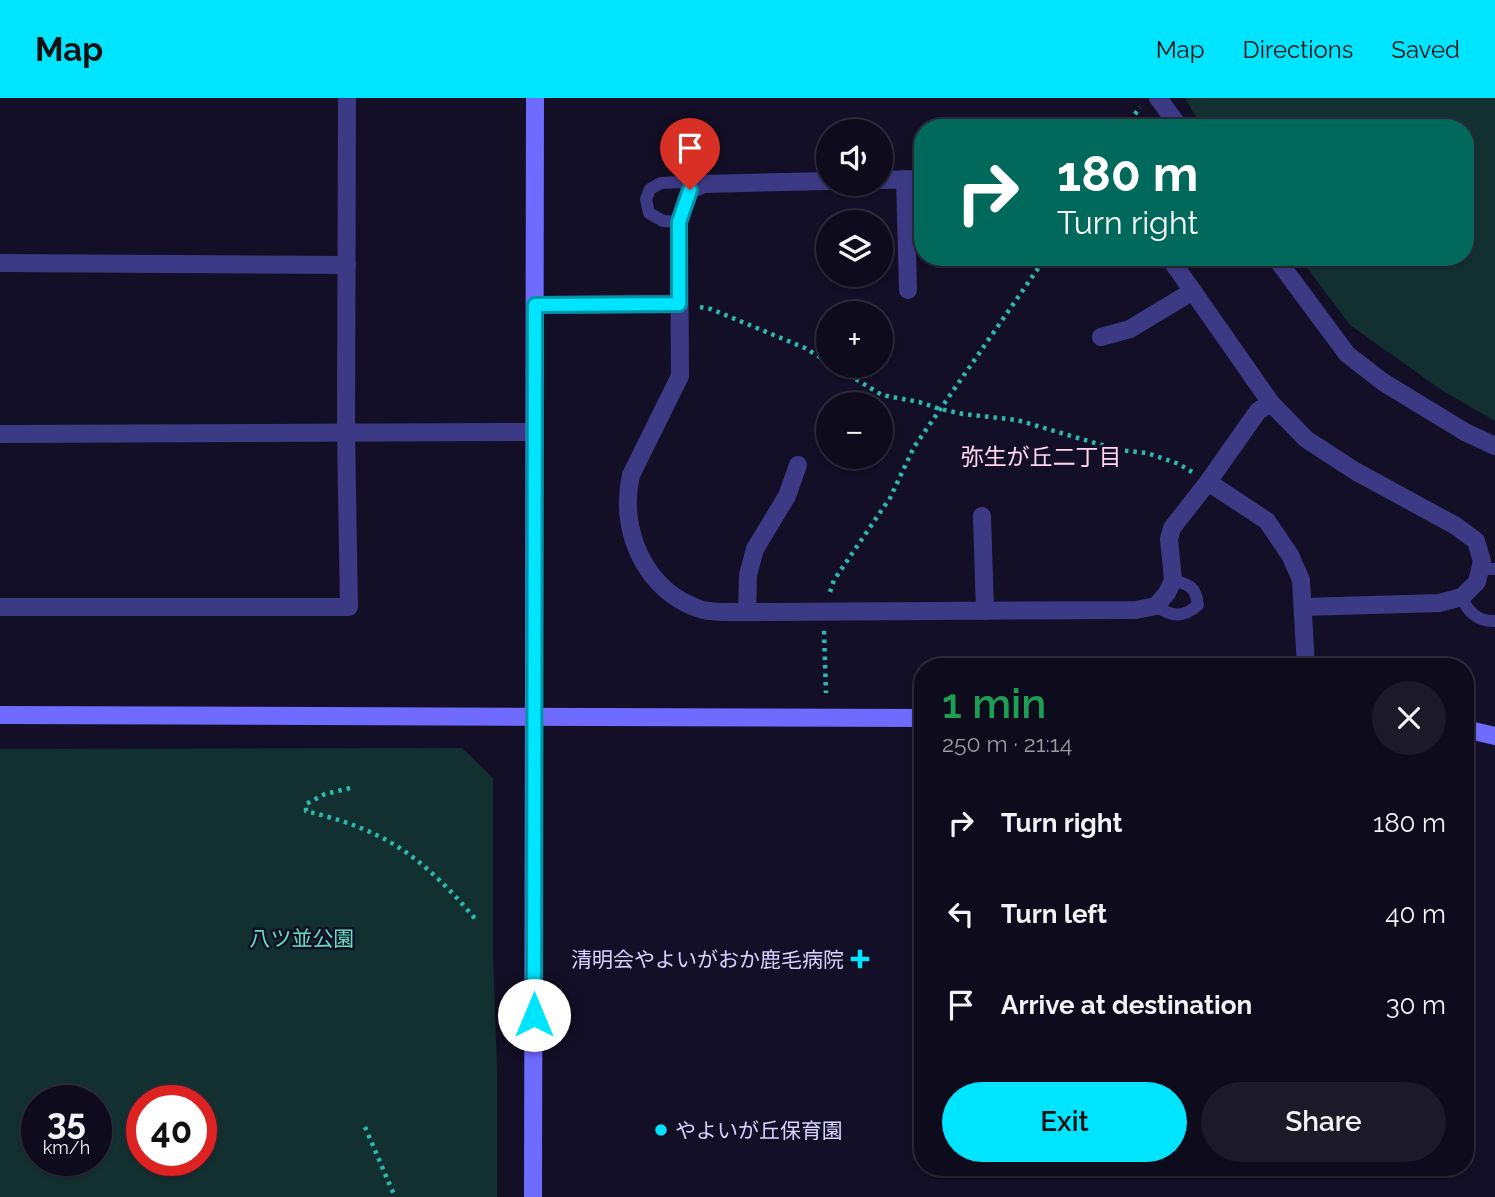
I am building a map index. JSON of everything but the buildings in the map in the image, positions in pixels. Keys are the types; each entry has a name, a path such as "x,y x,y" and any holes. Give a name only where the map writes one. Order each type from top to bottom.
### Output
{"street":[{"path":"0,607 349,607 346,98"},
{"path":"533,1197 535,98"},
{"path":"1158,98 1173,119"},
{"path":"893,180 914,179 908,290"},
{"path":"816,181 704,184 690,190 679,222 680,376 631,475 627,492 628,515 638,555 650,574 684,602 705,610 747,612 1136,610 1156,606 1173,580 1169,539 1172,528 1258,411 1271,403"},
{"path":"0,263 347,265"},
{"path":"1176,266 1271,403 1306,439 1354,471 1456,526 1476,541 1482,561 1488,569 1462,597 1439,603 1303,607"},
{"path":"1282,266 1348,354 1382,382 1465,432 1495,446"},
{"path":"1101,337 1130,329 1193,291"},
{"path":"535,305 679,304"},
{"path":"0,434 535,432"},
{"path":"747,612 748,575 755,550 787,496 798,465"},
{"path":"1208,482 1267,521 1290,555 1301,580 1306,658"},
{"path":"982,516 985,611"},
{"path":"0,715 914,718"},
{"path":"1474,731 1495,736"}],"lane":[{"path":"679,222 663,221 649,213 646,199 650,189 673,180 682,182 690,190"},
{"path":"1156,606 1170,615 1187,615 1198,605 1196,591 1190,585 1173,580"},
{"path":"1462,597 1475,617 1495,621"}],"path":[{"path":"1131,119 1146,98"},
{"path":"826,693 823,612 834,580 890,498 914,447 1040,266"},
{"path":"679,304 711,309 816,355"},
{"path":"854,378 882,395 919,401 940,409 1017,420 1119,450 1147,453 1179,464 1208,482"},
{"path":"350,788 325,794 306,804 306,810 363,828 387,840 426,866 477,921"},
{"path":"365,1127 395,1197"}],"green space":[{"path":"1185,98 1495,98 1495,421 1443,391 1350,325 1306,266 1474,266 1474,119 1197,119"},
{"name":"八ツ並公園","path":"462,748 493,778 497,1197 0,1197 0,749"}],"place":[{"name":"清明会やよいがおか鹿毛病院","path":"860,959"},
{"name":"やよいが丘保育園","path":"661,1130"}],"district":[{"name":"弥生が丘二丁目","path":"1041,456"}],"route":[{"path":"534,1015 535,305 679,304 679,222 690,190"}]}
